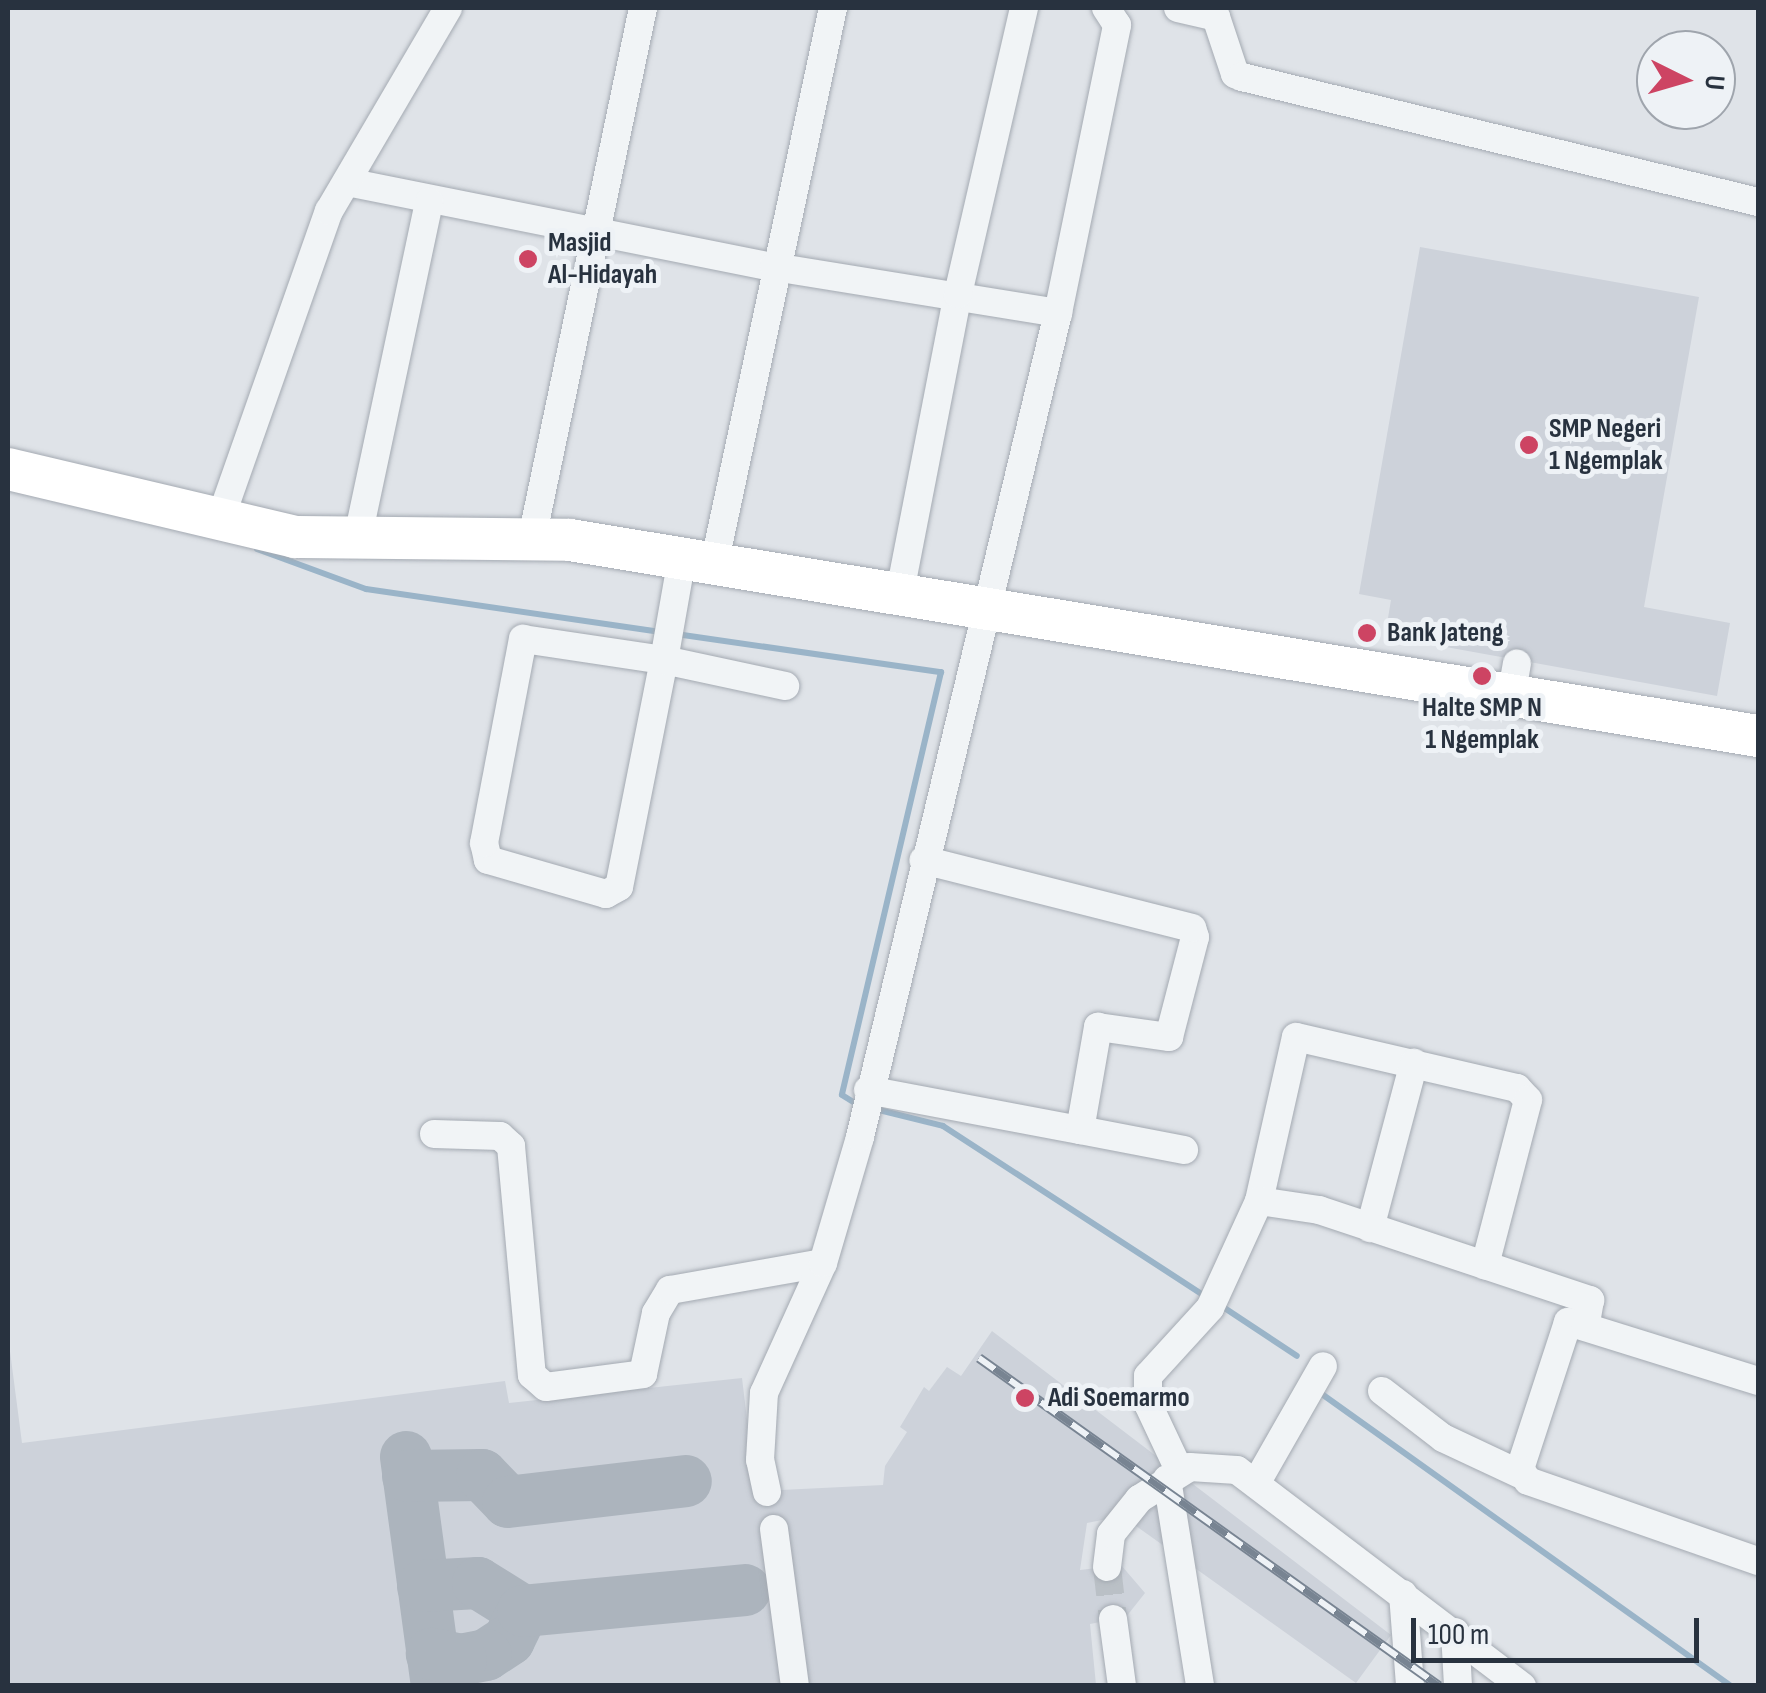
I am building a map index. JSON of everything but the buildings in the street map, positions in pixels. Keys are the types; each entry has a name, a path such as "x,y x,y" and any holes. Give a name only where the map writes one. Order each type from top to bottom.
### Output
{"highway":[{"path":"8,469 295,537 357,541 532,538 698,561 988,610 1514,681 1758,736"}],"street":[{"path":"220,520 328,211 448,8"},
{"path":"532,538 643,8"},
{"path":"785,686 666,650 530,637 519,641 484,842 488,860 606,894 618,890 666,650 698,561 774,267 833,8"},
{"path":"899,597 958,294 1024,8"},
{"path":"766,1492 760,1460 764,1393 823,1263 864,1113 1058,313 1116,25 1111,8"},
{"path":"1178,8 1216,17 1234,72 1242,77 1758,202"},
{"path":"347,182 429,202 594,230 774,267 1058,313"},
{"path":"357,541 429,202"},
{"path":"923,860 1195,931 1168,1037 1098,1027 1080,1130"},
{"path":"1200,1686 1173,1475 1144,1392 1148,1376 1205,1313 1260,1201 1296,1037 1414,1063 1527,1094 1485,1266"},
{"path":"1370,1228 1414,1063"},
{"path":"864,1113 1080,1130 1184,1150"},
{"path":"434,1134 500,1136 511,1146 532,1375 546,1387 643,1374 656,1313 670,1290 823,1263"},
{"path":"1260,1201 1319,1210 1590,1300 1585,1327"},
{"path":"1520,1474 1561,1329 1568,1322 1758,1381"},
{"path":"1258,1480 1323,1366"},
{"path":"1382,1391 1443,1438 1520,1474 1758,1561"},
{"path":"1106,1566 1119,1518 1173,1475 1212,1464 1258,1480 1522,1686"},
{"path":"774,1529 795,1686"},
{"path":"1403,1594 1410,1686"},
{"path":"1113,1619 1122,1686"},
{"path":"1455,1632 1458,1686"}],"shaded area":[{"name":"SMP Negeri 1 Ngemplak","path":"1420,247 1699,297 1644,607 1730,623 1717,696 1385,636 1391,600 1359,594"},
{"path":"992,1331 1391,1635 1356,1683 1122,1516 1087,1523 1080,1570 1121,1565 1145,1593 1126,1617 1090,1624 1096,1685 8,1685 8,1336 22,1443 505,1381 509,1403 742,1378 752,1461 760,1460 781,1490 883,1485 885,1466 907,1432 900,1427 924,1387 929,1391 947,1367 961,1376"}],"waterway":[{"path":"257,549 366,589 659,632"},
{"path":"676,634 941,672 842,1095 858,1105"},
{"path":"875,1109 943,1126 1205,1296"},
{"path":"1220,1305 1297,1356"},
{"path":"1319,1392 1731,1686"}],"taxiway":[{"path":"406,1457 437,1686"},
{"path":"408,1476 482,1475 508,1502 686,1481"},
{"path":"423,1586 478,1583 523,1611 509,1640 486,1655 461,1660 432,1654"},
{"path":"523,1611 745,1590"}],"tunnel":[{"path":"1107,1567 1113,1619"}],"railway":[{"path":"979,1358 1439,1686"}],"place":[{"name":"Masjid Al-Hidayah","path":"528,259"},
{"name":"SMP Negeri 1 Ngemplak","path":"1529,445"},
{"name":"Bank Jateng","path":"1367,633"},
{"name":"Halte SMP N 1 Ngemplak","path":"1482,676"},
{"name":"Adi Soemarmo","path":"1025,1398"}]}
